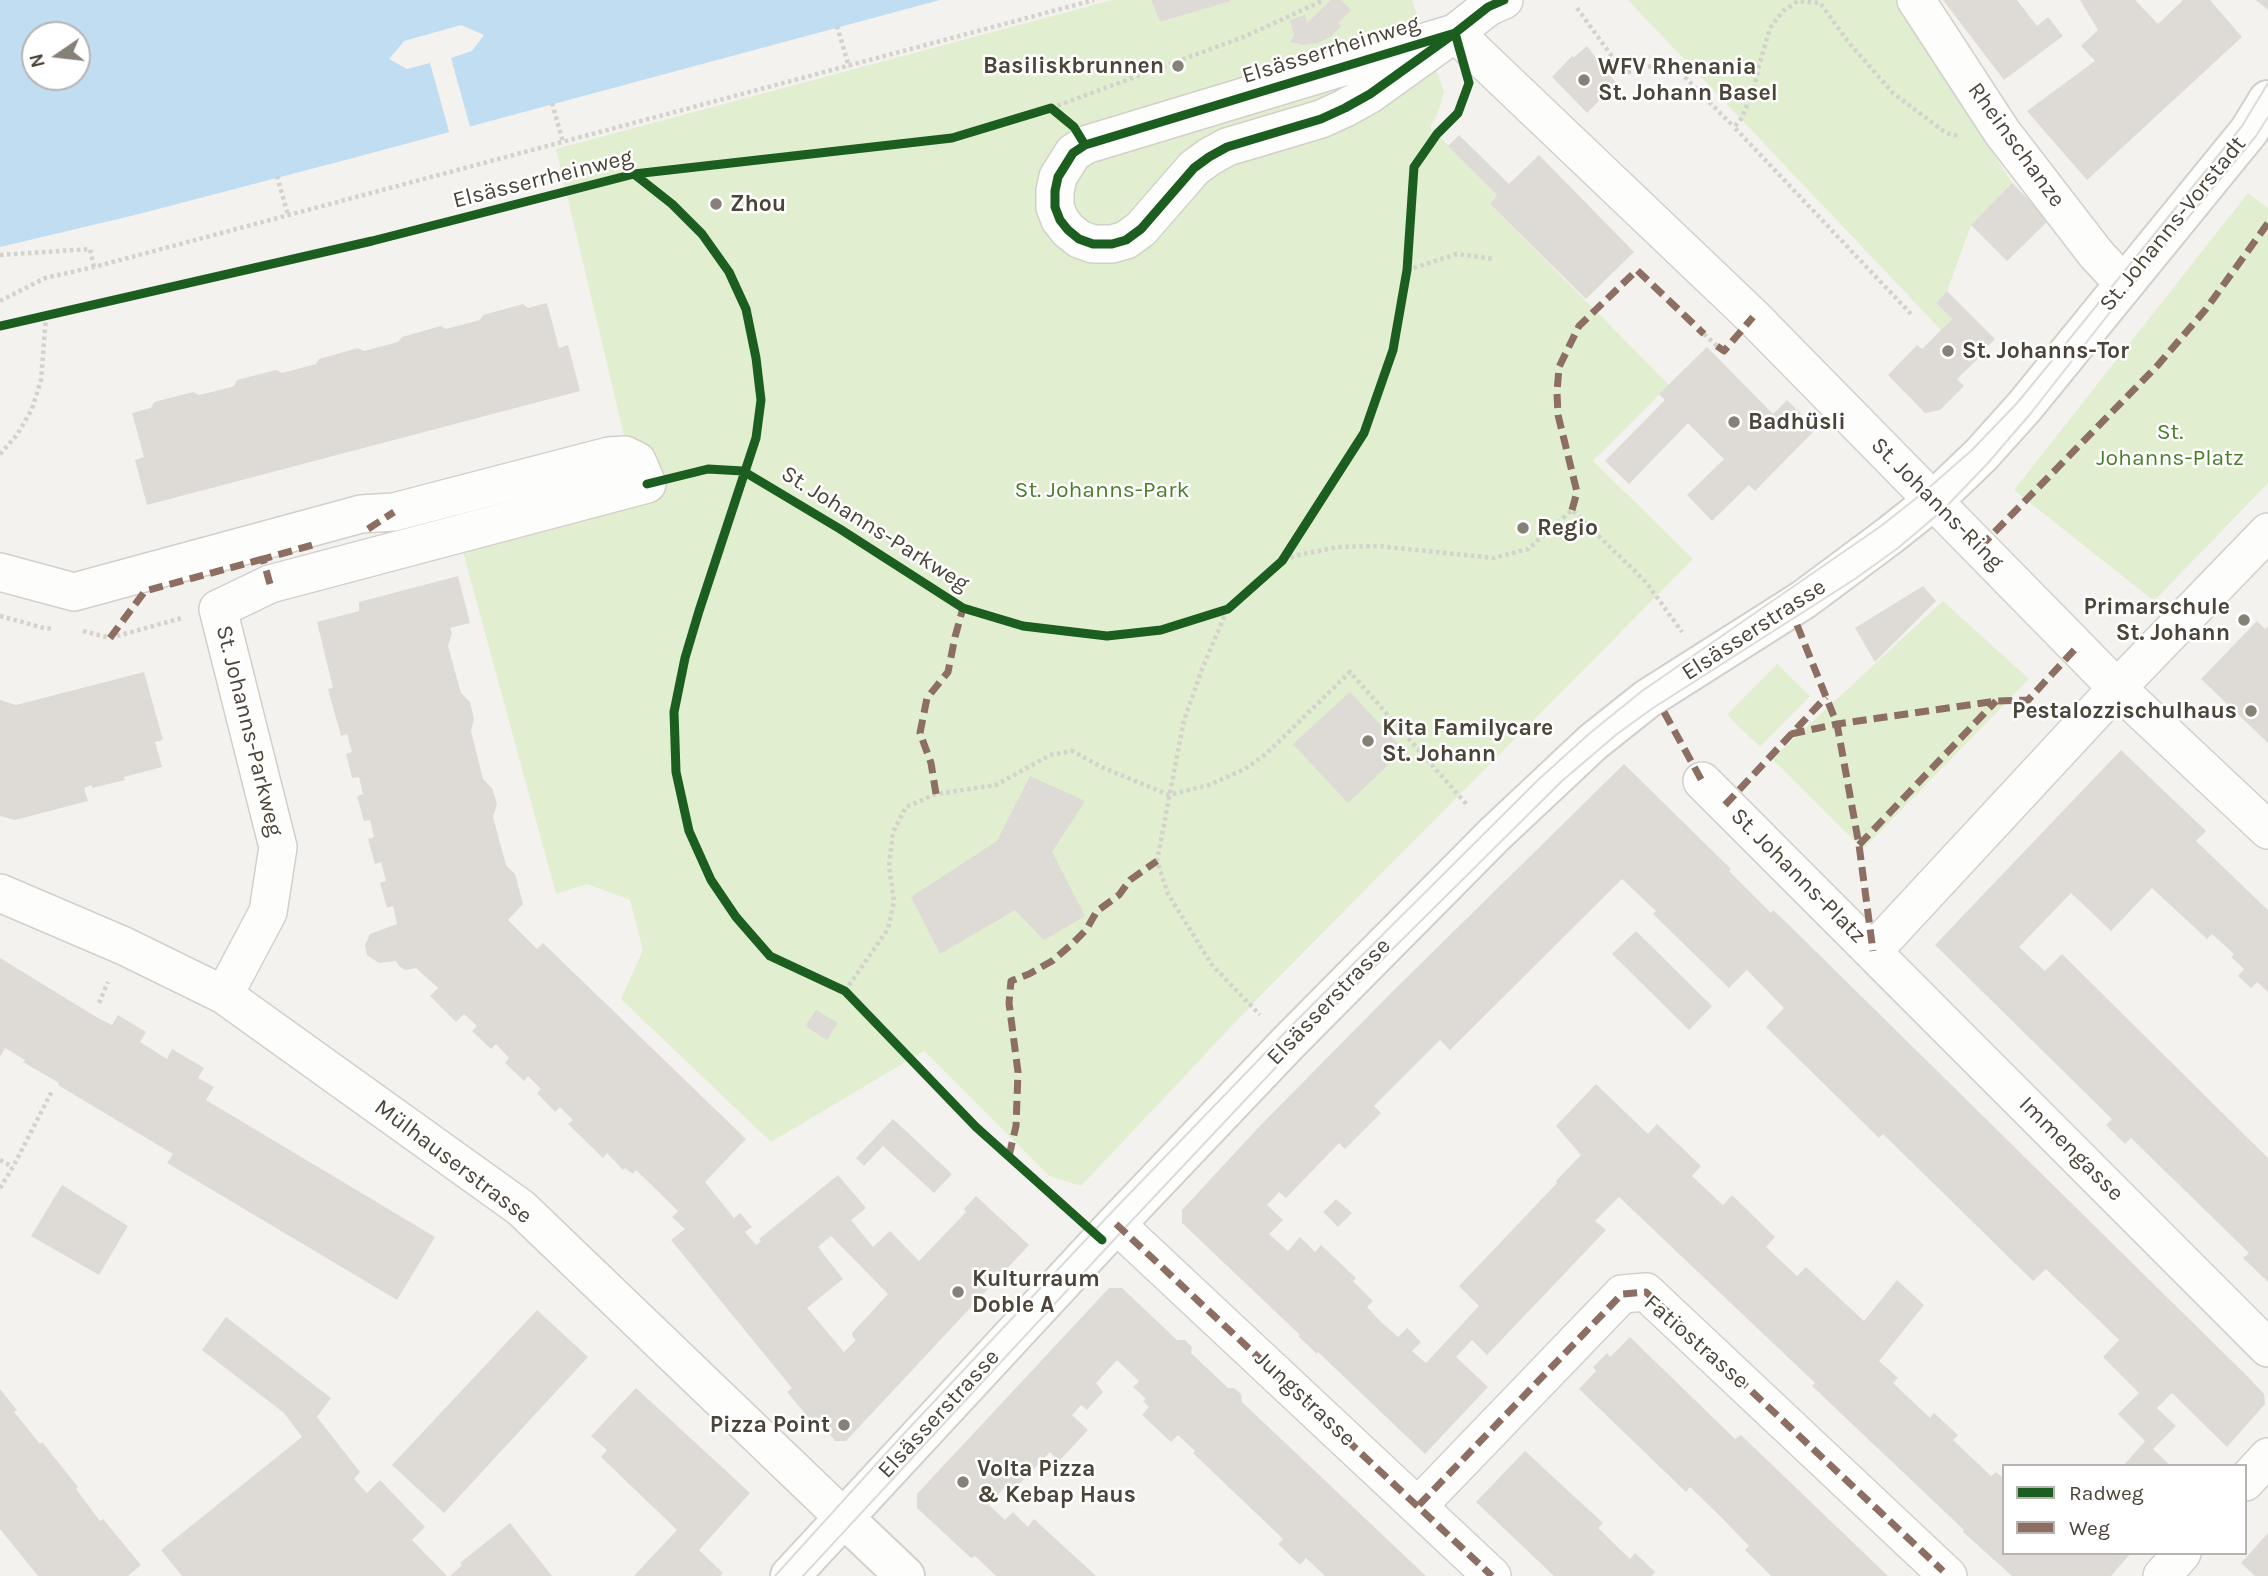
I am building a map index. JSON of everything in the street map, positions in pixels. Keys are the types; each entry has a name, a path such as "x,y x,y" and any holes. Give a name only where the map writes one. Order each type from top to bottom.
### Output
{"street":[{"path":"1455,33 1488,7 1504,0"},
{"name":"Rheinschanze","path":"1916,0 2002,132 2095,254 2123,284"},
{"name":"Elsässerrheinweg","path":"1455,33 1370,94 1345,108 1321,119 1227,147 1209,157 1194,168 1141,229 1126,240 1112,244 1093,244 1079,239 1060,220 1055,207 1058,177 1073,153 1085,145 1455,33"},
{"name":"St. Johanns-Ring","path":"1455,33 1753,317 2117,688 2268,830"},
{"name":"St. Johanns-Vorstadt","path":"1933,501 1981,455 2025,406 2123,284 2262,125"},
{"path":"0,572 74,592 361,514 394,512 608,456 625,455 637,461 647,484"},
{"name":"St. Johanns-Parkweg","path":"224,995 268,912 278,846 218,609 270,584 647,484"},
{"name":"Elsässerstrasse","path":"790,1576 1288,1043 1495,834 1593,742 1647,699 1803,600 1933,501"},
{"name":"St. Johanns-Platz","path":"1702,781 1873,951 2117,688 2268,532"},
{"name":"Mülhauserstrasse","path":"0,893 124,946 224,995 521,1208 905,1576"},
{"name":"Immengasse","path":"1873,951 2268,1348"},
{"name":"Jungstrasse","path":"1109,1232 1419,1505 1492,1576"},
{"name":"Fatiostrasse","path":"1419,1505 1622,1294 1646,1292 1948,1576"},
{"path":"2247,1480 2268,1457"},
{"path":"2162,1576 2180,1555"}],"path":[{"path":"0,301 46,278 1094,0"},
{"path":"1734,127 1741,119 1754,92 1759,62 1770,28 1783,11 1798,1 1820,1 1850,44 1893,93 1946,133 1979,142 2002,132"},
{"path":"1577,8 1624,73 1664,63 1675,67 1911,314"},
{"path":"837,26 849,66"},
{"path":"552,103 563,142"},
{"path":"1051,108 1074,127 1085,145"},
{"path":"634,174 672,204 702,234 729,272 746,309 761,400 756,438 743,471 685,658 674,712 676,772 689,831 711,880 736,917 770,956 845,991 976,1127 1109,1232"},
{"path":"277,176 288,215"},
{"path":"0,255 90,249 94,267"},
{"path":"1407,270 1457,254 1494,258"},
{"path":"33,320 60,314"},
{"path":"0,454 17,435 32,409 41,380 46,317"},
{"path":"1704,334 1717,346"},
{"path":"1282,561 1338,547 1378,546 1494,558 1528,550 1572,510 1646,582 1704,663"},
{"path":"1228,609 1184,720 1157,861 1168,894 1212,965 1288,1043"},
{"path":"845,991 888,929 894,901 889,866 893,832 906,807 936,794 996,785 1050,755 1072,751 1105,769 1169,795 1209,785 1245,769 1267,753 1350,672 1495,834"},
{"path":"0,1188 52,1091"},
{"path":"0,1160 13,1167"}],"green space":[{"name":"St. Johanns-Park","path":"1112,0 1151,0 1160,22 1233,0 1412,0 1444,92 1430,127 1497,195 1490,204 1669,385 1593,461 1693,559 1262,994 1081,1186 1049,1176 924,1051 771,1142 621,999 643,950 630,900 587,884 556,894 455,522 632,469 556,149"},
{"path":"1628,0 1895,0 2012,183 1971,225 1947,291 1936,303 1952,319 1941,330"},
{"name":"St. Johanns-Platz","path":"2248,193 2268,208 2268,483 2154,601 2014,490"},
{"path":"1943,601 2029,679 1863,849 1772,759"},
{"path":"1777,664 1810,696 1760,747 1727,715"}],"water":[{"path":"0,0 940,0 353,158 0,247"}],"pier":[{"path":"461,25 484,35 472,51 451,58 471,130 450,135 430,63 407,69 389,59 404,41"}],"building":[{"path":"1151,0 1231,0 1231,1 1160,22"},
{"path":"1331,0 1341,0 1351,10 1338,23 1341,26 1318,43 1303,45 1290,42 1294,35 1290,20 1305,15 1307,23"},
{"path":"1943,0 2017,0 2037,26 2048,17 2063,36 2004,80"},
{"path":"2080,0 2135,0 2158,24 2183,0 2210,0 2242,37 2087,180 2027,111 2095,61 2081,46 2098,30"},
{"path":"2256,0 2268,0 2268,10"},
{"name":"WFV Rhenania St. Johann Basel","path":"1587,46 1616,83 1587,113 1552,77 1572,56"},
{"path":"1459,135 1509,184 1539,155 1634,252 1586,299 1490,204 1497,195 1448,146"},
{"path":"2012,183 2049,220 2007,261 1971,225"},
{"name":"St. Johanns-Tor","path":"1947,291 1995,339 1957,379 1964,386 1940,410 1925,413 1888,375 1917,345 1922,349 1952,319 1936,303"},
{"path":"547,303 559,348 568,345 580,391 147,505 135,460 144,457 132,413 151,408 154,402 193,392 199,395 216,391 234,386 237,380 316,364 319,359 358,348 364,351 398,342 402,337 441,326 446,329 480,320 483,315 523,304 528,308"},
{"path":"1707,347 1773,414 1787,400 1816,429 1755,491 1749,485 1712,521 1687,495 1724,459 1688,423 1629,484 1605,461 1665,400 1659,394"},
{"path":"458,576 470,623 450,628 452,633 448,646 461,693 470,702 474,719 471,731 483,779 492,788 497,804 493,817 506,865 515,874 523,904 508,920 537,949 543,943 746,1139 705,1182 734,1218 740,1213 752,1227 745,1232 756,1245 761,1241 759,1239 838,1175 866,1208 851,1220 873,1247 890,1231 919,1261 966,1212 964,1209 976,1196 1029,1245 846,1441 835,1441 818,1419 813,1423 787,1392 792,1388 671,1240 685,1229 672,1217 678,1211 636,1170 633,1174 625,1168 623,1170 607,1153 603,1158 568,1124 573,1120 560,1107 555,1112 537,1093 541,1089 528,1076 524,1081 505,1063 509,1058 496,1044 491,1049 472,1031 477,1026 464,1014 456,1022 430,996 438,988 416,968 405,970 396,961 379,963 367,955 365,945 370,934 397,924 393,906 387,908 380,883 386,881 381,862 375,864 368,839 374,837 370,820 364,821 357,796 363,794 359,777 352,778 346,754 352,752 347,734 341,736 328,689 333,688 317,622 359,611 359,602","holes":["831,1236 888,1294 852,1333 856,1340 844,1352 807,1308 843,1279 818,1247"]},
{"path":"1923,586 1936,601 1875,662 1855,628"},
{"name":"Pestalozzischulhaus","path":"2257,621 2265,629 2268,626 2268,743 2201,679"},
{"path":"144,672 163,740 155,742 162,767 124,777 125,780 84,788 88,801 15,820 0,816 0,700 16,705"},
{"path":"1350,692 1404,750 1348,803 1293,744"},
{"path":"2121,750 2206,831 2196,841 2268,910 2268,992 2257,982 2251,988 2238,976 2244,969 2231,957 2234,954 2212,934 2207,939 2152,888 2111,931 2071,893 2019,947 2045,971 2062,954 2268,1158 2268,1282 2243,1258 2249,1253 2131,1138 2125,1144 2106,1125 2112,1119 1935,945"},
{"path":"1624,764 1731,869 1729,871 1771,913 1773,910 1790,926 2247,1376 2264,1394 2265,1404 2227,1447 2172,1393 2157,1408 2176,1426 2153,1449 2169,1464 2125,1464 2145,1441 2118,1414 2139,1393 2103,1357 2119,1340 2046,1269 2033,1281 1883,1134 1879,1138 1766,1027 1784,1008 1747,970 1729,988 1653,914 1656,911 1622,879 1450,1050 1440,1040 1374,1106 1381,1113 1345,1149 1339,1143 1286,1198 1279,1192 1267,1205 1283,1220 1269,1234 1288,1251 1300,1237 1315,1252 1321,1245 1356,1278 1353,1281 1373,1301 1367,1307 1380,1321 1398,1337 1407,1328 1421,1342 1412,1351 1426,1363 1479,1306 1459,1286 1581,1155 1556,1126 1596,1084 1648,1134 1657,1124 1701,1166 1692,1176 1723,1205 1732,1195 1775,1237 1766,1247 1797,1276 1806,1267 1864,1321 1897,1280 1924,1305 1879,1361 1898,1378 1893,1383 1930,1418 1934,1413 1958,1435 1953,1440 1991,1476 1996,1472 2002,1477 2002,1555 2129,1555 2111,1576 2012,1576 1963,1532 1964,1530 1812,1386 1815,1383 1619,1197 1595,1221 1606,1230 1487,1355 1472,1340 1456,1357 1488,1387 1425,1454 1182,1223 1182,1210 1257,1129"},
{"path":"1030,776 1085,801 1052,852 1085,916 1044,940 1015,910 940,954 911,897 997,841"},
{"path":"1636,931 1712,1006 1689,1030 1612,954"},
{"path":"0,958 112,1025 118,1015 146,1032 140,1042 167,1059 172,1049 204,1068 198,1078 214,1087 206,1100 435,1237 397,1300 167,1163 173,1154 58,1085 59,1083 23,1062 25,1060 5,1048 0,1057"},
{"path":"816,1010 838,1023 827,1040 805,1026"},
{"path":"893,1119 952,1174 934,1193 883,1146 864,1166 856,1158"},
{"path":"62,1185 128,1226 99,1275 31,1236"},
{"path":"1336,1199 1352,1213 1338,1227 1323,1212"},
{"path":"1109,1288 1122,1288 1177,1340 1185,1340 1192,1347 1191,1353 1228,1388 1234,1388 1241,1394 1242,1402 1426,1576 1325,1576 1306,1558 1300,1565 1278,1544 1283,1539 1193,1453 1195,1451 1178,1435 1171,1442 1142,1415 1149,1407 1143,1401 1146,1399 1133,1387 1139,1381 1117,1360 1096,1383 1103,1392 1087,1410 1081,1405 1072,1415 1088,1430 1059,1461 1050,1452 1015,1489 1009,1482 989,1505 1005,1520 1013,1512 1028,1527 1034,1519 1096,1576 996,1576 975,1556 971,1558 917,1508 917,1494"},
{"path":"537,1310 588,1357 444,1513 392,1465"},
{"path":"226,1317 331,1398 317,1417 360,1472 354,1479 367,1493 380,1480 425,1527 412,1540 447,1576 182,1576 161,1550 302,1437 284,1413 202,1350"},
{"path":"1630,1337 1735,1439 1741,1435 1888,1576 1771,1576 1745,1550 1749,1546 1721,1517 1690,1487 1686,1492 1579,1389 1596,1371 1593,1367 1607,1353 1610,1357"},
{"path":"636,1388 750,1493 699,1550 723,1573 720,1576 634,1576 677,1530 601,1457 607,1450 591,1436"},
{"path":"0,1389 17,1410 14,1412 78,1487 76,1489 100,1521 103,1519 141,1565 128,1576 38,1576 0,1529"},
{"path":"1525,1451 1603,1523 1598,1528 1630,1559 1635,1553 1655,1572 1652,1576 1554,1576 1476,1502"},
{"path":"510,1523 552,1576 450,1576 462,1565 460,1563"},
{"path":"2268,1533 2268,1576 2255,1576 2241,1563"}],"tram line":[{"path":"775,1576 1108,1216 1297,1020 1539,779 1642,691 1881,526 1972,450 2018,402 2242,126 2268,83"},
{"path":"803,1576 1309,1032 1562,781 1617,734 1653,708 1855,579 1898,548 1943,510 2031,413 2118,302 2256,136 2268,117"}],"marked path":[{"path":"1980,547 2158,365 2206,309 2268,223"},
{"path":"1572,510 1577,492 1558,415 1557,393 1559,367 1579,326 1637,270 1704,334"},
{"path":"1717,346 1724,351 1753,317"},
{"path":"368,529 394,512"},
{"path":"270,584 263,559 316,544"},
{"path":"110,638 145,591 263,559"},
{"path":"936,794 931,763 920,733 927,698 948,672 963,608"},
{"path":"1797,625 1837,724 1859,845 1873,951"},
{"path":"1791,734 1837,724 1996,701 2028,700 2077,647"},
{"path":"1725,805 1826,697"},
{"path":"1859,845 1996,701"},
{"path":"1664,712 1702,781"},
{"path":"1009,1156 1016,1126 1018,1072 1009,1003 1011,981 1052,961 1086,930 1097,911 1119,895 1130,880 1157,861"},
{"path":"1116,1224 1492,1576"},
{"path":"1419,1505 1622,1294 1646,1292 1943,1571"}],"cycle path":[{"path":"1455,33 1085,145 1073,153 1058,177 1055,207 1060,220 1079,239 1093,244 1112,244 1126,240 1141,229 1194,168 1209,157 1227,147 1321,119 1345,108 1370,94 1455,33 1488,7 1504,0"},
{"path":"647,484 708,469 743,471 963,608 1023,626 1107,636 1161,630 1228,609 1282,561 1364,433 1393,350 1407,270 1414,167 1437,134 1458,113 1469,83 1455,33"},
{"path":"0,326 372,241 634,174 952,138 1051,108 1074,127 1085,145"},
{"path":"634,174 672,204 702,234 729,272 746,309 761,400 756,438 699,611 685,658 674,712 676,772 689,831 711,880 736,917 770,956 845,991 976,1127 1102,1240"}],"place":[{"name":"Basiliskbrunnen","path":"1178,66"},
{"name":"WFV Rhenania St. Johann Basel","path":"1584,80"},
{"name":"Zhou","path":"716,204"},
{"name":"St. Johanns-Tor","path":"1948,351"},
{"name":"Badhüsli","path":"1734,422"},
{"name":"Regio","path":"1523,528"},
{"name":"Primarschule St. Johann","path":"2244,620"},
{"name":"Pestalozzischulhaus","path":"2251,711"},
{"name":"Kita Familycare St. Johann","path":"1368,741"},
{"name":"Kulturraum Doble A","path":"958,1292"},
{"name":"Pizza Point","path":"844,1425"},
{"name":"Volta Pizza & Kebap Haus","path":"963,1482"}]}
